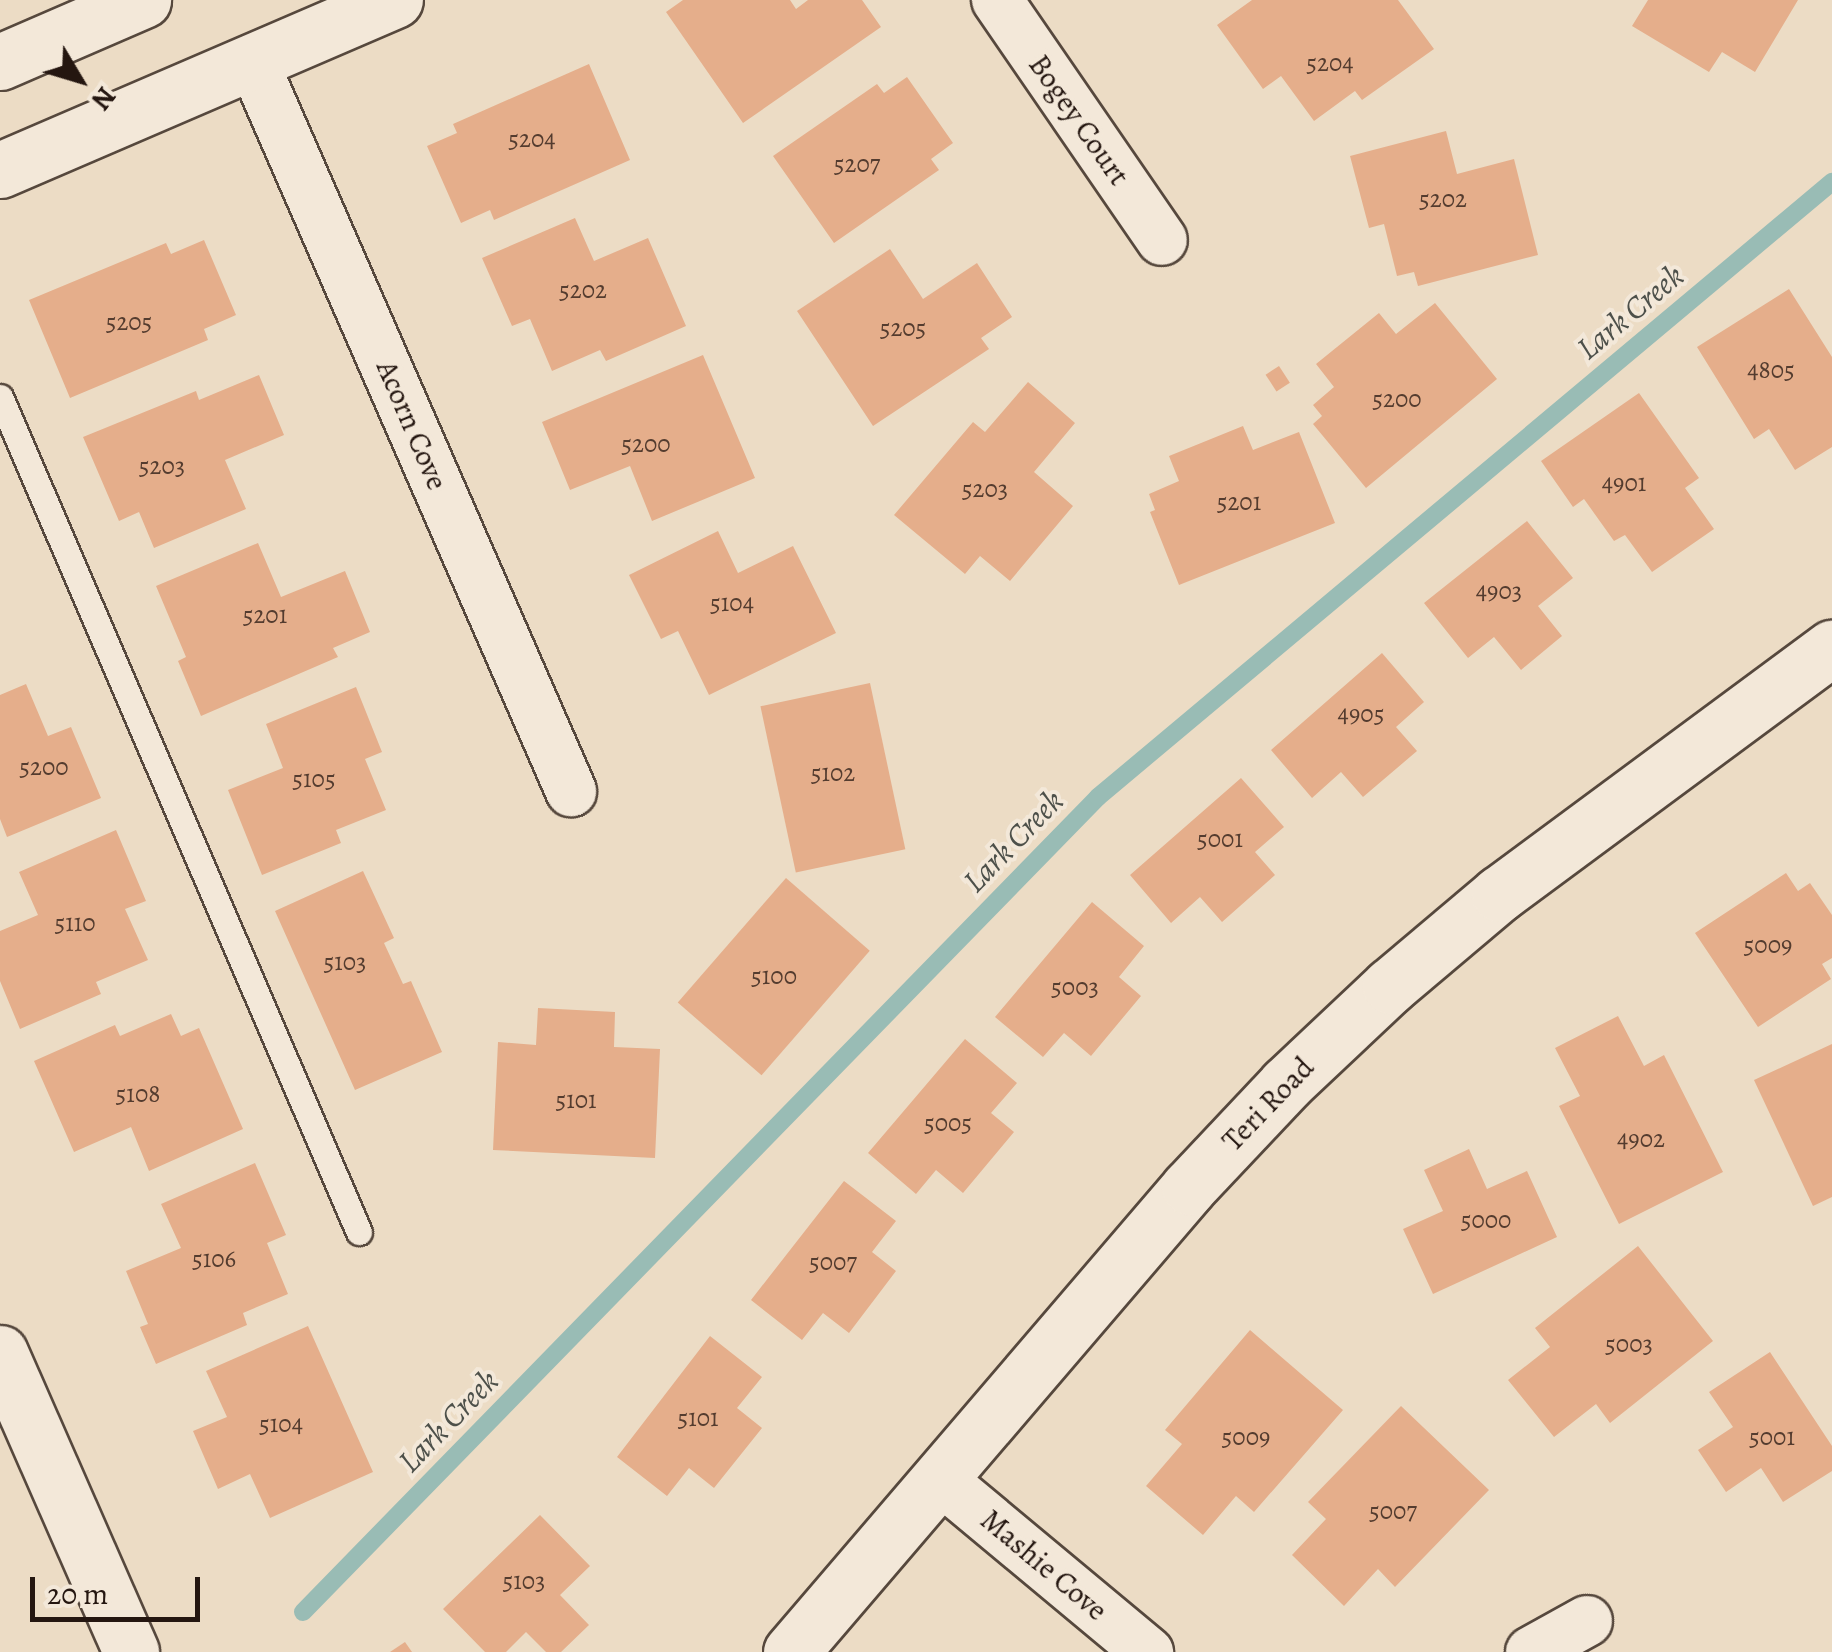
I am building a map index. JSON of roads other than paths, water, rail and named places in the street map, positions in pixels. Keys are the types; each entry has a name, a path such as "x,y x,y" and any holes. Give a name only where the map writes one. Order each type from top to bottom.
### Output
{"street":[{"path":"0,62 143,0"},
{"path":"0,170 395,0"},
{"name":"Bogey Court","path":"996,0 1162,240"},
{"name":"Acorn Cove","path":"252,60 570,791"},
{"name":"Teri Road","path":"792,1652 1188,1187 1286,1084 1390,986 1584,828 1829,656"},
{"path":"0,1353 131,1652"},
{"name":"Mashie Cove","path":"940,1478 1148,1652"},
{"path":"1531,1652 1587,1621"}],"lane":[{"path":"0,398 359,1232"}],"waterway":[{"name":"Lark Creek","path":"303,1612 1098,797 1832,182"}]}
